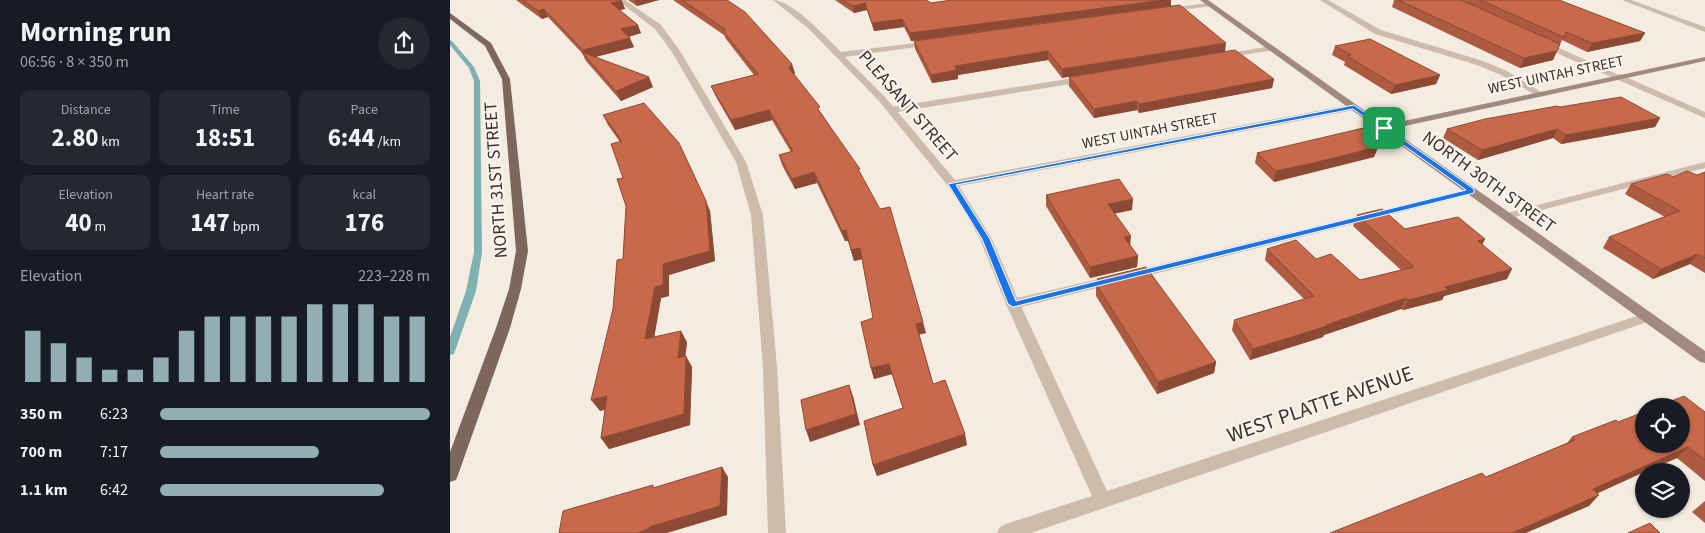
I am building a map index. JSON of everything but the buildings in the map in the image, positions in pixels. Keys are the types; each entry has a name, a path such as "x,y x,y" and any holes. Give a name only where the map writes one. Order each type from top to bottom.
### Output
{"main road":[{"name":"NORTH 30TH STREET","path":"1206,2 1702,354"},
{"name":"NORTH 31ST STREET","path":"450,15 488,45 506,79 522,251 515,289 503,328 450,475"},
{"name":"WEST UINTAH STREET","path":"1384,128 1705,59"}],"street":[{"path":"620,0 658,28 676,51 741,162 757,215 770,357 777,533"},
{"name":"PLEASANT STREET","path":"776,0 812,27 840,55 892,110 952,184 986,239 1013,304 1103,500"},
{"path":"1323,0 1378,32 1413,44 1480,62 1504,73 1540,94"},
{"path":"1625,0 1705,30"},
{"path":"1160,12 1206,2"},
{"path":"1530,38 1705,115"},
{"path":"840,55 942,41"},
{"path":"1219,57 1271,48"},
{"path":"892,110 1093,77"},
{"name":"WEST UINTAH STREET","path":"952,184 1354,107"},
{"path":"1507,216 1705,165"},
{"path":"1013,304 1472,191"},
{"name":"WEST PLATTE AVENUE","path":"1006,533 1648,317"}],"waterway":[{"path":"450,42 472,68 477,81 478,252 471,291 450,351"}],"route":[{"path":"1354,107 1384,128 1472,191 1013,304 986,239 952,184 1354,107"}]}
